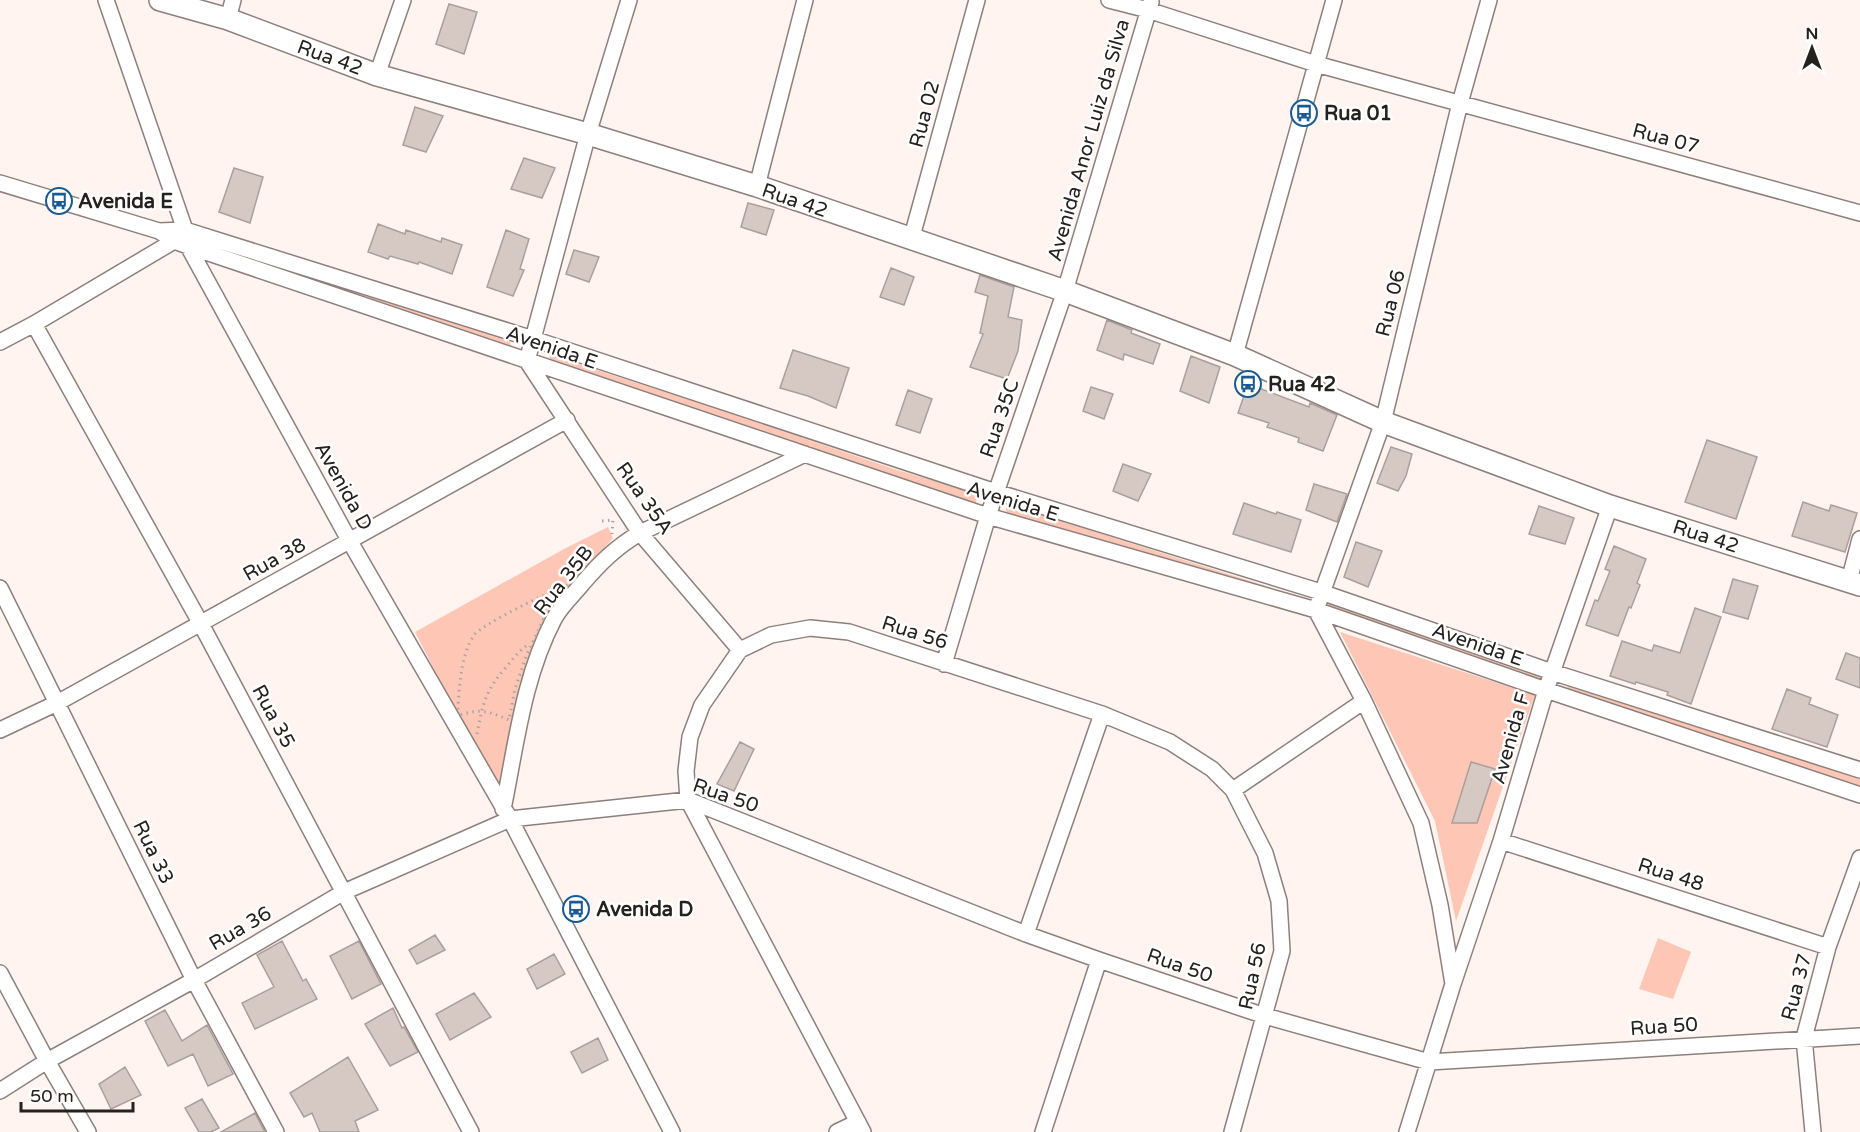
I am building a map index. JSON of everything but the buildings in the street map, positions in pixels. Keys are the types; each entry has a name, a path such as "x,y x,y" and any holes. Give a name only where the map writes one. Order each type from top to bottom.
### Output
{"street":[{"name":"Avenida D","path":"106,0 183,239 349,540 507,814 672,1132"},
{"name":"Rua 42","path":"160,0 230,10 376,75 588,134 757,186 1065,291 1235,355 1383,422 1610,506 1854,583"},
{"path":"376,75 403,0"},
{"path":"527,361 588,134 629,0"},
{"path":"757,186 805,0"},
{"name":"Rua 02","path":"911,240 977,0"},
{"name":"Rua 07","path":"1109,0 1150,5 1317,64 1860,213"},
{"path":"1235,355 1334,0"},
{"name":"Rua 06","path":"1316,610 1383,422 1460,103 1489,0"},
{"name":"Avenida Anor Luiz da Silva","path":"1065,291 1150,5"},
{"name":"Avenida E","path":"0,183 183,239 301,284 988,516 1316,610 1860,795"},
{"name":"Avenida E","path":"183,239 304,268 533,339 996,492 1321,592 1552,672 1860,770"},
{"path":"0,342 183,239"},
{"path":"301,284 304,268"},
{"name":"Rua 35C","path":"944,664 988,516 1065,291"},
{"name":"Rua 35","path":"34,324 201,624 471,1132"},
{"name":"Rua 35A","path":"527,361 640,533 740,650"},
{"name":"Rua 38","path":"0,730 57,703 567,420"},
{"name":"Rua 35B","path":"507,814 525,698 537,657 555,618 602,560 640,533 806,454"},
{"name":"Avenida F","path":"1407,1132 1501,842 1546,690 1610,506"},
{"path":"1854,583 1860,539"},
{"name":"Rua 33","path":"0,588 194,980 276,1132"},
{"name":"Avenida F","path":"1316,610 1364,701 1421,823 1440,905 1454,984"},
{"name":"Rua 56","path":"861,1127 688,800 686,771 690,737 702,705 740,650 771,635 810,628 849,632 1102,714 1170,742 1212,769 1233,790 1265,853 1279,901 1282,951 1266,1016 1232,1132"},
{"path":"1233,790 1364,701"},
{"path":"1026,934 1102,714"},
{"name":"Rua 50","path":"507,814 688,800 1026,934 1099,960 1266,1016 1429,1062 1860,1036"},
{"name":"Rua 36","path":"0,1091 47,1061 194,980 344,892 507,814"},
{"name":"Rua 48","path":"1501,842 1828,946"},
{"name":"Rua 37","path":"1813,1132 1804,1038 1828,946 1860,858"},
{"path":"1043,1132 1099,960"},
{"path":"0,973 88,1132"},
{"path":"837,1132 861,1127"}],"path":[{"path":"476,741 481,711 492,684 514,656 533,642 553,603 568,585 521,606 475,634 461,671 457,716 466,712 481,711"}],"shaded area":[{"path":"209,243 504,338 510,341 511,347 206,245"},
{"path":"550,355 894,469 972,492 978,496 975,506 549,362"},
{"path":"1010,505 1287,594 1022,519 1006,512 1006,506"},
{"path":"608,527 613,538 550,612 519,685 506,782 496,786 492,783 415,632"},
{"path":"1332,603 1543,676 1543,681 1326,607 1327,604"},
{"path":"1340,632 1535,695 1456,921 1435,821"},
{"path":"1569,684 1860,779 1860,788 1566,690"},
{"path":"1658,938 1691,952 1673,999 1639,989"}],"place":[{"name":"Rua 01","path":"1304,113"},
{"name":"Avenida E","path":"59,201"},
{"name":"Rua 42","path":"1248,384"},
{"name":"Avenida D","path":"576,909"}]}
